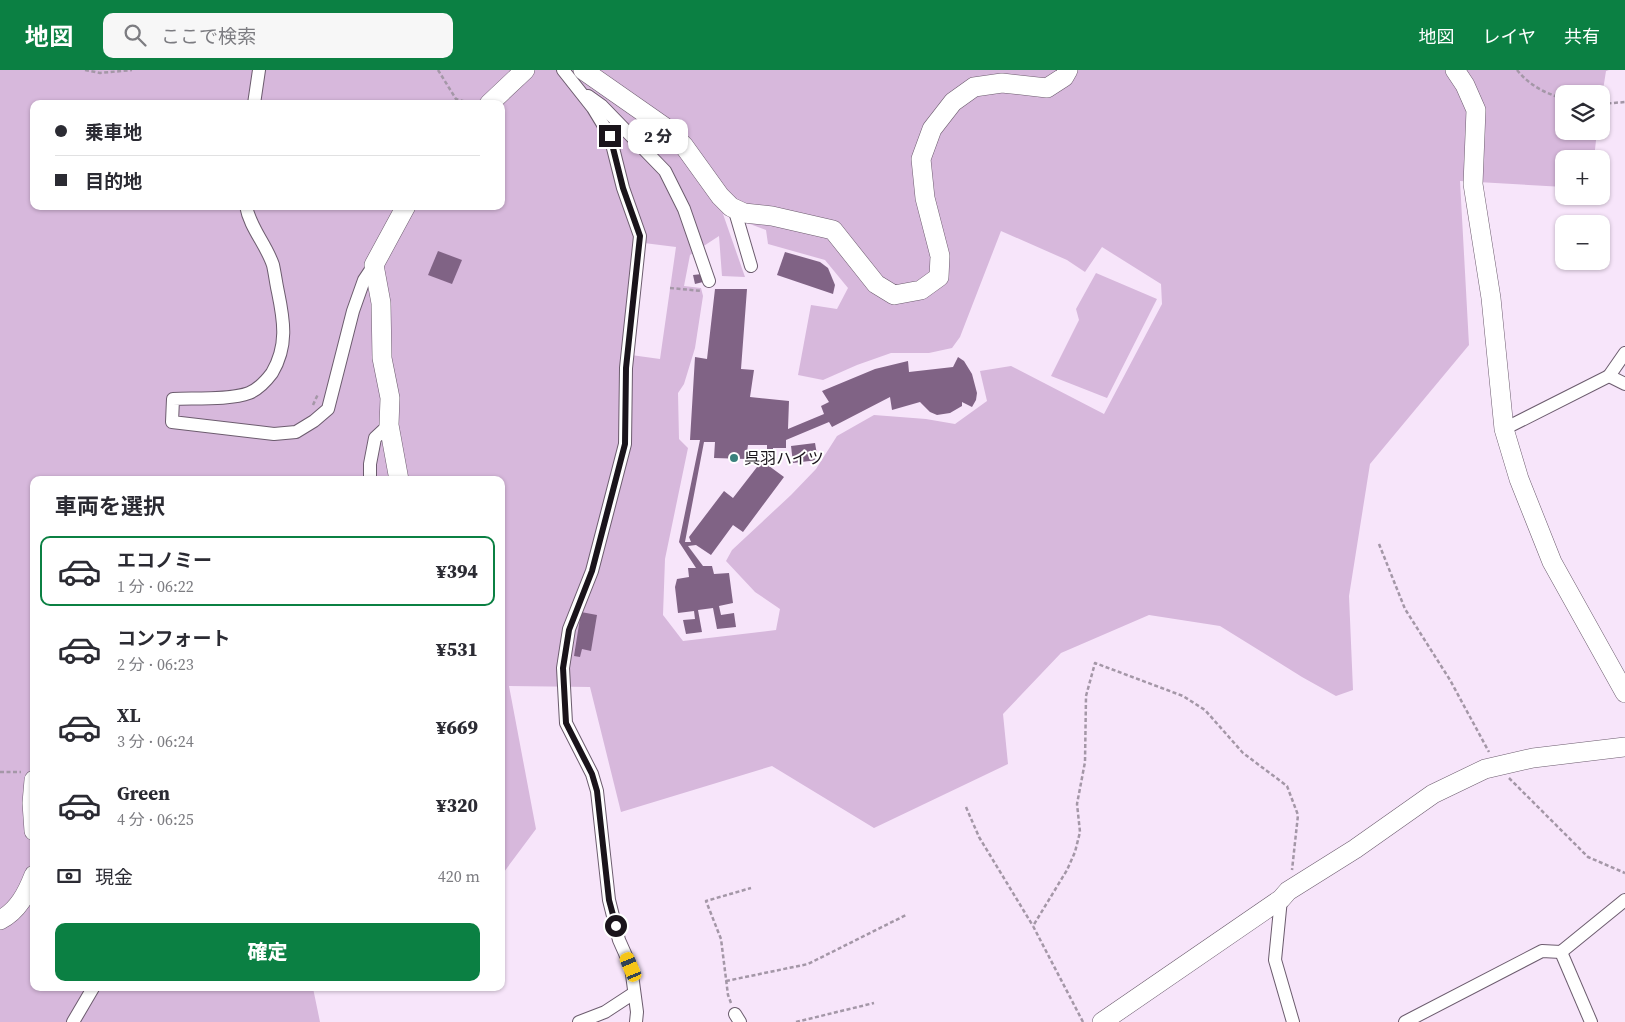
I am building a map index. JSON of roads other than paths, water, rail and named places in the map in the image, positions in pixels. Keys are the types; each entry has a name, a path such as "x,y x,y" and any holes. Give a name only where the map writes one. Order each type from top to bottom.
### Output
{"street":[{"path":"255,100 259,70"},
{"path":"493,100 525,70"},
{"path":"563,70 593,108 610,136 623,188 640,236 626,368 625,444 592,571 569,630 563,668 566,723 592,774 597,791 609,900 619,940 631,967 637,1012 636,1022"},
{"path":"583,70 666,128 684,146 720,196 734,208 744,213 833,230 876,284 894,295 921,290 939,277 940,256 925,198 921,159 932,129 953,102 974,86 1002,83 1047,88 1064,76 1068,70"},
{"path":"1455,70 1466,85 1476,110 1473,184 1491,298 1504,429 1519,479 1552,562 1625,693"},
{"path":"578,89 602,106 665,171 684,209 707,287"},
{"path":"734,208 751,266"},
{"path":"247,210 252,225 273,266 283,318 282,353 268,379 248,394 226,397 173,399 172,422 274,434 296,432 328,410 353,311 364,280 374,266 404,210"},
{"path":"374,266 381,303 382,358 390,398 389,425 397,476"},
{"path":"1504,429 1609,376 1625,353"},
{"path":"1609,376 1625,384"},
{"path":"370,476 370,464 375,438 389,425"},
{"path":"1102,1022 1433,794 1496,766 1533,758 1625,747"},
{"path":"0,920 16,909 30,885"},
{"path":"1285,895 1275,960 1293,1022"},
{"path":"1405,1022 1542,951 1561,952 1625,900"},
{"path":"1561,952 1591,1022"},
{"path":"73,1022 91,991"},
{"path":"579,1022 605,1012 634,993"}],"place":[{"name":"呉羽ハイツ","path":"734,458"}]}
